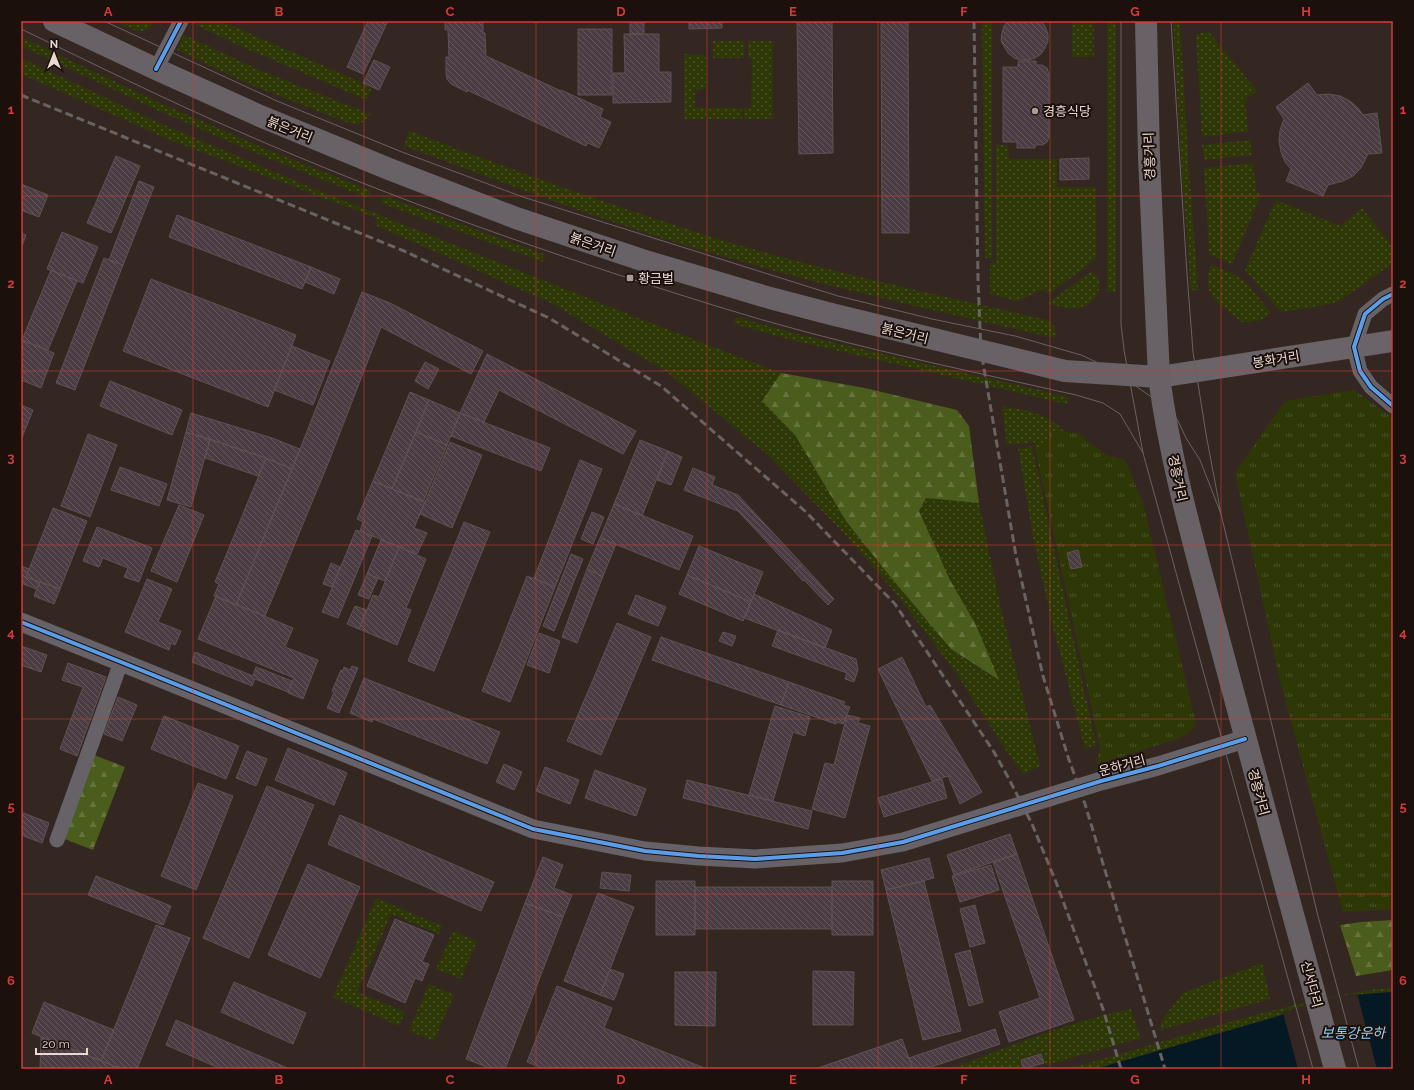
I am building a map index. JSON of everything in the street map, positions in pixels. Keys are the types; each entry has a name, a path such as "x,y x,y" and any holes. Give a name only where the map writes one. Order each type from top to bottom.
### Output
{"main road":[{"name":"붉은거리","path":"54,21 260,116 389,169 516,218 642,260 831,314 1065,371 1120,376 1159,377"},
{"name":"경흥거리","path":"1146,21 1149,158 1159,377 1163,405 1181,494 1245,739 1295,922"},
{"name":"봉화거리","path":"1159,377 1393,341"},
{"name":"신서다리","path":"1295,922 1335,1069"}],"street":[{"path":"156,69 181,21"},
{"path":"1393,294 1383,299 1365,314 1354,347 1360,371 1371,387 1393,406"},
{"name":"운하거리","path":"21,622 533,829 645,851 755,859 842,854 903,842 1003,810 1158,766 1245,739"},
{"path":"57,840 122,662"}],"green space":[{"path":"114,21 154,21 150,27 141,31 130,29"},
{"path":"193,21 221,21 358,81 371,89 367,100 249,50 192,23"},
{"path":"982,21 992,21 992,258 985,258"},
{"path":"1072,21 1094,21 1094,57 1072,57"},
{"path":"1107,21 1116,21 1116,292 1107,292"},
{"path":"1173,21 1180,21 1198,290 1191,290"},
{"path":"1209,32 1257,91 1245,100 1248,131 1202,137 1196,34"},
{"path":"184,35 257,69 370,114 362,122 351,124 249,84 177,50"},
{"path":"21,37 160,103 261,147 371,191 368,198 258,154 157,110 21,46"},
{"path":"713,41 744,41 744,58 713,58"},
{"path":"748,41 773,41 773,119 744,119 744,108 751,108 752,58 748,58"},
{"path":"684,54 706,55 706,89 695,90 695,107 706,108 706,119 684,119"},
{"path":"21,58 155,121 324,193 638,318 781,373 762,401 795,435 846,521 951,649 998,680 976,625 950,580 919,511 926,498 979,503 1001,609 1040,766 1023,774 956,673 894,591 840,529 768,455 667,372 551,303 375,225 377,218 170,140 21,74"},
{"path":"708,108 742,108 742,119 708,119"},
{"path":"409,131 531,176 735,244 852,275 1047,320 1055,328 1055,338 813,281 650,234 567,206 404,146"},
{"path":"1250,140 1252,155 1204,160 1202,145"},
{"path":"996,145 1008,145 1009,159 1057,159 1057,187 1096,187 1096,259 1049,294 1043,289 1018,301 990,294 990,263 996,263"},
{"path":"1253,163 1256,192 1261,194 1232,264 1209,254 1204,168"},
{"path":"384,196 546,255 543,262 381,203"},
{"path":"1276,200 1340,226 1362,208 1393,248 1393,263 1341,300 1330,304 1281,312 1245,270"},
{"path":"1211,265 1233,274 1245,281 1271,313 1259,321 1242,322 1227,310 1214,298 1210,292 1208,275"},
{"path":"1092,271 1098,279 1099,289 1095,298 1087,305 1082,307 1067,308 1048,303"},
{"path":"736,317 797,334 1069,397 1067,404 796,341 734,324"},
{"path":"781,373 865,388 957,410 969,426 979,503 926,498 919,511 950,580 976,625 999,680 951,649 846,521 795,435 762,401"},
{"path":"1354,390 1393,418 1393,909 1343,912 1281,685 1235,473 1285,401"},
{"path":"1002,406 1044,416 1058,425 1064,432 1058,552 1034,442 1007,445"},
{"path":"1056,430 1077,433 1106,455 1125,460 1143,503 1196,724 1190,732 1178,739 1097,764 1100,746 1036,452"},
{"path":"1032,446 1096,745 1085,749 1051,619 1034,542 1018,448"},
{"path":"94,755 125,767 93,850 62,838"},
{"path":"376,898 442,926 439,934 391,914 357,992 405,1012 399,1026 333,997"},
{"path":"1393,920 1393,970 1356,976 1340,925"},
{"path":"453,931 477,941 461,979 436,969"},
{"path":"1262,963 1270,999 1161,1030 1162,1020 1183,993"},
{"path":"429,984 454,995 434,1041 409,1031"},
{"path":"1390,988 1390,992 1364,994 1325,1001 1272,1018 1095,1069 1068,1069 1285,1007 1369,990"},
{"path":"1131,1009 1141,1038 1046,1065 1041,1053 1020,1059 1022,1069 951,1069 1017,1043 1062,1028 1108,1014"}],"water":[{"name":"보통강운하","path":"1393,992 1393,1069 1095,1069 1272,1018 1325,1001 1364,994"}],"pier":[{"path":"1357,993 1377,1069 1298,1069 1283,1012 1324,999"}],"building":[{"path":"368,21 388,21 363,74 347,67"},
{"path":"445,21 483,21 486,56 603,109 600,117 611,122 599,148 588,143 586,146 467,90 467,92 451,84 447,79 446,73 446,57 449,57 448,30 445,30"},
{"path":"630,21 644,21 644,34 630,34"},
{"path":"689,21 722,21 722,28 689,29"},
{"path":"797,21 832,21 833,153 799,154"},
{"path":"881,21 908,21 909,233 882,233"},
{"path":"1008,21 1041,21 1048,34 1048,41 1041,54 1035,58 1021,60 1014,58 1008,53 1001,41 1004,26"},
{"path":"578,29 612,29 612,95 578,95"},
{"path":"624,34 659,34 659,72 671,72 671,102 613,103 613,73 625,73"},
{"path":"374,60 390,67 379,90 363,83"},
{"path":"1018,61 1036,61 1036,65 1042,65 1047,68 1049,74 1049,137 1047,142 1043,145 1035,145 1035,148 1017,148 1017,142 1003,142 1003,67 1018,67"},
{"path":"1308,83 1317,95 1329,94 1340,96 1350,101 1363,115 1377,113 1382,153 1368,154 1361,168 1353,176 1343,181 1328,185 1323,196 1286,181 1291,169 1285,162 1279,141 1280,130 1284,119 1276,107"},
{"path":"116,156 140,166 111,233 87,223"},
{"path":"1089,158 1089,179 1060,180 1060,159"},
{"path":"139,181 154,187 123,265 109,260"},
{"path":"21,184 48,195 39,217 21,210"},
{"path":"177,215 311,267 302,289 169,237"},
{"path":"62,232 98,247 83,283 47,269"},
{"path":"21,233 26,235 21,249"},
{"path":"104,258 123,265 75,390 56,383"},
{"path":"311,267 340,279 334,294 305,282"},
{"path":"51,270 77,281 48,350 22,340"},
{"path":"151,279 296,335 268,407 123,351"},
{"path":"362,292 390,303 483,351 471,374 381,327 329,461 265,616 236,605"},
{"path":"21,340 54,353 41,388 21,380"},
{"path":"292,346 330,361 313,405 274,390"},
{"path":"487,354 636,431 623,454 499,390 484,422 460,413"},
{"path":"425,362 439,369 428,389 415,381"},
{"path":"110,381 182,410 172,435 100,406"},
{"path":"410,392 429,400 392,489 373,481"},
{"path":"429,400 460,413 447,445 416,432"},
{"path":"21,405 33,410 21,440"},
{"path":"191,413 272,438 300,449 292,469 266,458 186,432"},
{"path":"460,413 550,448 541,471 451,436"},
{"path":"186,432 210,439 191,507 167,500"},
{"path":"416,432 447,445 423,502 392,489"},
{"path":"88,434 117,445 90,517 61,506"},
{"path":"210,439 266,458 258,476 205,458"},
{"path":"640,440 668,451 642,516 614,504"},
{"path":"450,442 482,455 452,528 420,514"},
{"path":"668,451 682,457 671,485 657,480"},
{"path":"266,458 292,469 236,605 214,596 219,584 215,582"},
{"path":"580,460 602,469 555,587 534,578"},
{"path":"120,467 167,484 159,506 111,490"},
{"path":"693,468 715,477 712,485 738,495 802,564 794,571 738,511 684,490"},
{"path":"373,481 425,502 414,528 427,533 417,554 360,531 363,522 357,519"},
{"path":"614,504 693,536 679,570 600,538"},
{"path":"179,505 204,515 177,582 151,571"},
{"path":"53,508 87,521 60,589 26,577"},
{"path":"592,512 604,517 593,544 581,539"},
{"path":"464,522 490,532 434,671 408,661"},
{"path":"97,527 152,548 139,582 124,577 128,568 103,558 99,567 83,561"},
{"path":"356,530 372,536 338,618 322,612"},
{"path":"600,538 616,544 603,576 587,569"},
{"path":"381,540 399,547 385,581 367,574"},
{"path":"699,546 763,572 751,602 687,575"},
{"path":"399,547 426,559 406,608 411,610 397,645 359,629 373,595 379,597"},
{"path":"1078,550 1082,567 1071,569 1067,553"},
{"path":"571,554 583,559 554,631 543,626"},
{"path":"331,563 340,567 332,587 323,584"},
{"path":"802,564 834,599 828,605 794,571"},
{"path":"21,566 29,569 26,577 40,582 36,589 21,583"},
{"path":"587,569 603,576 577,643 562,637"},
{"path":"367,574 378,578 369,599 358,595"},
{"path":"687,575 751,602 743,621 679,594"},
{"path":"527,576 555,587 510,702 482,691"},
{"path":"147,579 172,589 158,622 181,631 175,645 171,643 169,650 125,632"},
{"path":"40,582 60,589 54,604 34,596"},
{"path":"754,594 832,630 825,648 744,618"},
{"path":"636,595 666,607 658,626 628,614"},
{"path":"216,596 293,628 285,647 318,660 303,699 288,693 294,678 198,639"},
{"path":"355,606 367,610 359,629 347,624"},
{"path":"617,623 651,637 601,755 567,741"},
{"path":"778,630 856,659 858,670 854,682 845,679 847,673 772,646"},
{"path":"723,632 736,636 732,646 719,641"},
{"path":"539,633 560,641 549,673 527,665"},
{"path":"661,637 789,682 781,705 652,660"},
{"path":"21,646 47,655 41,672 21,665"},
{"path":"195,652 253,676 256,667 292,681 288,692 255,679 252,686 192,662"},
{"path":"902,657 926,707 930,705 982,792 960,804 948,776 932,781 878,669"},
{"path":"68,663 106,677 77,756 60,749 83,687 62,680"},
{"path":"352,666 358,668 339,713 327,708 341,670 343,671 344,667 350,670"},
{"path":"364,678 500,732 487,764 373,719 372,722 350,713"},
{"path":"789,682 845,702 843,705 850,707 843,724 837,722 836,724 781,705"},
{"path":"118,697 137,705 122,741 104,734"},
{"path":"775,706 810,717 805,736 793,732 773,801 749,795"},
{"path":"847,715 860,718 858,723 870,726 845,818 812,809 825,763 834,765"},
{"path":"164,716 239,746 226,779 151,749"},
{"path":"288,748 347,773 334,805 275,780"},
{"path":"247,751 267,759 256,786 236,778"},
{"path":"504,764 522,772 514,790 496,782"},
{"path":"545,767 579,780 570,804 536,791"},
{"path":"595,770 646,789 636,816 585,798"},
{"path":"942,779 947,798 884,817 878,798"},
{"path":"687,780 812,811 808,829 683,798"},
{"path":"198,783 233,796 196,890 161,876"},
{"path":"267,786 314,805 249,958 203,938"},
{"path":"21,812 49,823 42,843 21,835"},
{"path":"340,815 494,882 481,911 328,844"},
{"path":"1010,834 1017,854 954,875 947,855"},
{"path":"1017,854 1074,1020 1009,1042 999,1012 1040,998 993,862"},
{"path":"543,857 563,865 554,888 572,895 563,917 525,903"},
{"path":"929,858 934,878 886,890 881,870"},
{"path":"308,864 360,887 320,978 268,955"},
{"path":"991,865 999,890 960,902 952,876"},
{"path":"602,872 631,875 629,891 600,888"},
{"path":"96,876 171,906 163,925 88,895"},
{"path":"656,881 695,881 695,935 656,935"},
{"path":"832,881 873,881 873,935 832,935"},
{"path":"924,881 961,1031 923,1040 886,890"},
{"path":"695,887 832,887 832,929 695,929"},
{"path":"598,893 634,907 600,995 564,981"},
{"path":"525,903 563,917 505,1069 492,1069 466,1059"},
{"path":"975,905 985,943 970,947 960,909"},
{"path":"395,919 434,935 422,962 429,964 422,981 415,978 405,1003 367,986"},
{"path":"156,925 190,938 137,1069 122,1069 101,1061"},
{"path":"970,950 983,1002 969,1006 955,954"},
{"path":"610,969 624,974 614,1000 600,995"},
{"path":"813,971 854,972 853,1025 813,1025"},
{"path":"675,972 716,972 715,1026 675,1025"},
{"path":"234,982 306,1013 293,1044 221,1012"},
{"path":"557,986 612,1008 604,1028 707,1069 545,1069 527,1062"},
{"path":"44,1002 114,1030 101,1061 32,1033"},
{"path":"176,1020 290,1069 221,1069 166,1045"},
{"path":"995,1029 1000,1044 925,1069 913,1069 909,1058"},
{"path":"41,1037 122,1069 40,1069"},
{"path":"902,1039 913,1069 815,1069"},
{"path":"1041,1054 1044,1063 1023,1069 1021,1060"}],"tram line":[{"path":"104,21 277,101 402,152 523,197 838,296 932,319 1015,336 1081,355 1105,366 1130,382 1163,405 1177,419 1186,438 1200,460 1221,514"},
{"path":"1121,21 1121,324 1124,350 1143,453 1313,1069"},
{"path":"1171,21 1193,352 1206,434 1221,514 1318,916 1359,1069"},
{"path":"21,29 130,82 298,157 416,204 536,247 716,306 805,332 1076,395 1103,403 1120,414 1143,453"}],"railway":[{"path":"974,21 978,280 981,351 1016,556 1043,676 1069,760 1085,804 1165,1069"},
{"path":"21,95 404,251 549,318 661,386 806,512 895,604 994,752 1032,824 1056,882 1103,1009 1121,1069"}],"cycle path":[{"path":"156,69 181,21"},
{"path":"1393,294 1383,299 1365,314 1354,347 1360,371 1371,387 1393,406"},
{"path":"21,622 533,829 645,851 755,859 842,853 903,842 1101,781 1158,766 1245,739"}],"place":[{"name":"경흥식당","path":"1035,111"},
{"name":"황금벌","path":"630,278"}]}
